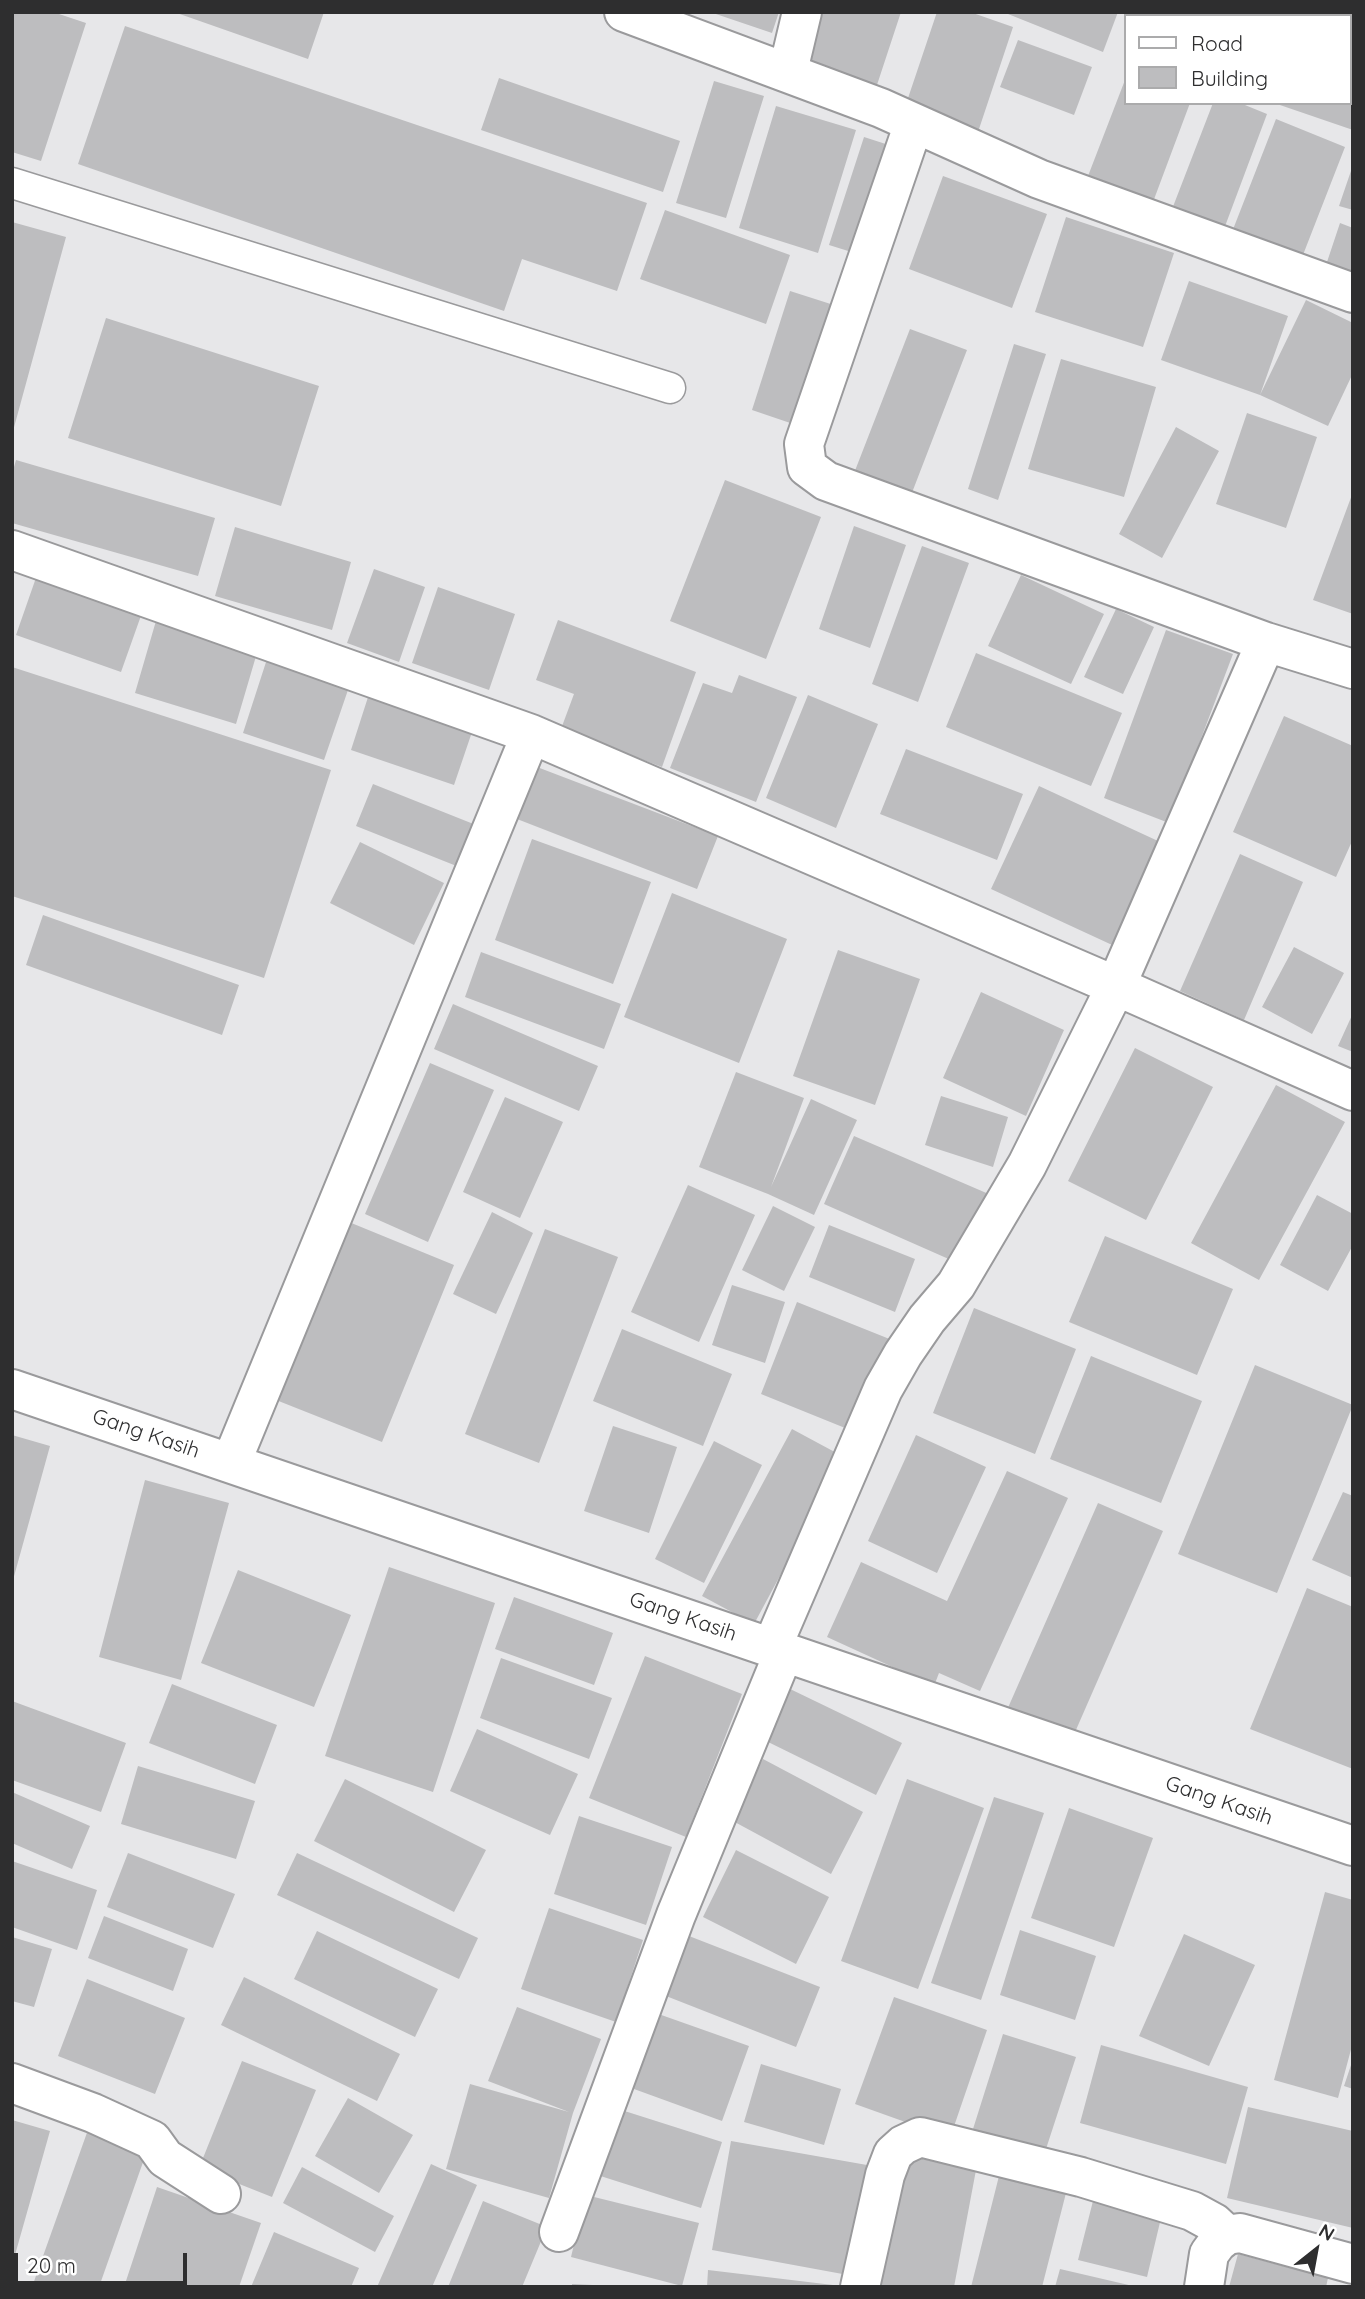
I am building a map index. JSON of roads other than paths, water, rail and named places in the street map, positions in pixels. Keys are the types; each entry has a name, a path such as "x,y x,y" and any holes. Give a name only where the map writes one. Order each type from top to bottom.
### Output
{"street":[{"path":"624,12 788,71 881,108 1039,179 1353,293"},
{"path":"788,71 802,12"},
{"path":"914,123 804,444 807,467 825,481 1266,642 1353,669"},
{"path":"12,550 531,734 1116,985 1353,1091"},
{"path":"559,2232 676,1915 778,1650 883,1389 909,1346 956,1285 1027,1165 1116,985 1266,642"},
{"path":"231,1463 531,734"},
{"name":"Gang Kasih","path":"12,1389 1353,1846"},
{"path":"12,2083 93,2113 152,2140 165,2158 221,2194"},
{"path":"860,2287 885,2175 893,2154 903,2145 920,2137 1081,2177 1192,2211 1214,2223 1227,2235"},
{"path":"1204,2287 1209,2254 1227,2235 1240,2233 1353,2264"}],"lane":[{"path":"12,183 670,388"}]}
